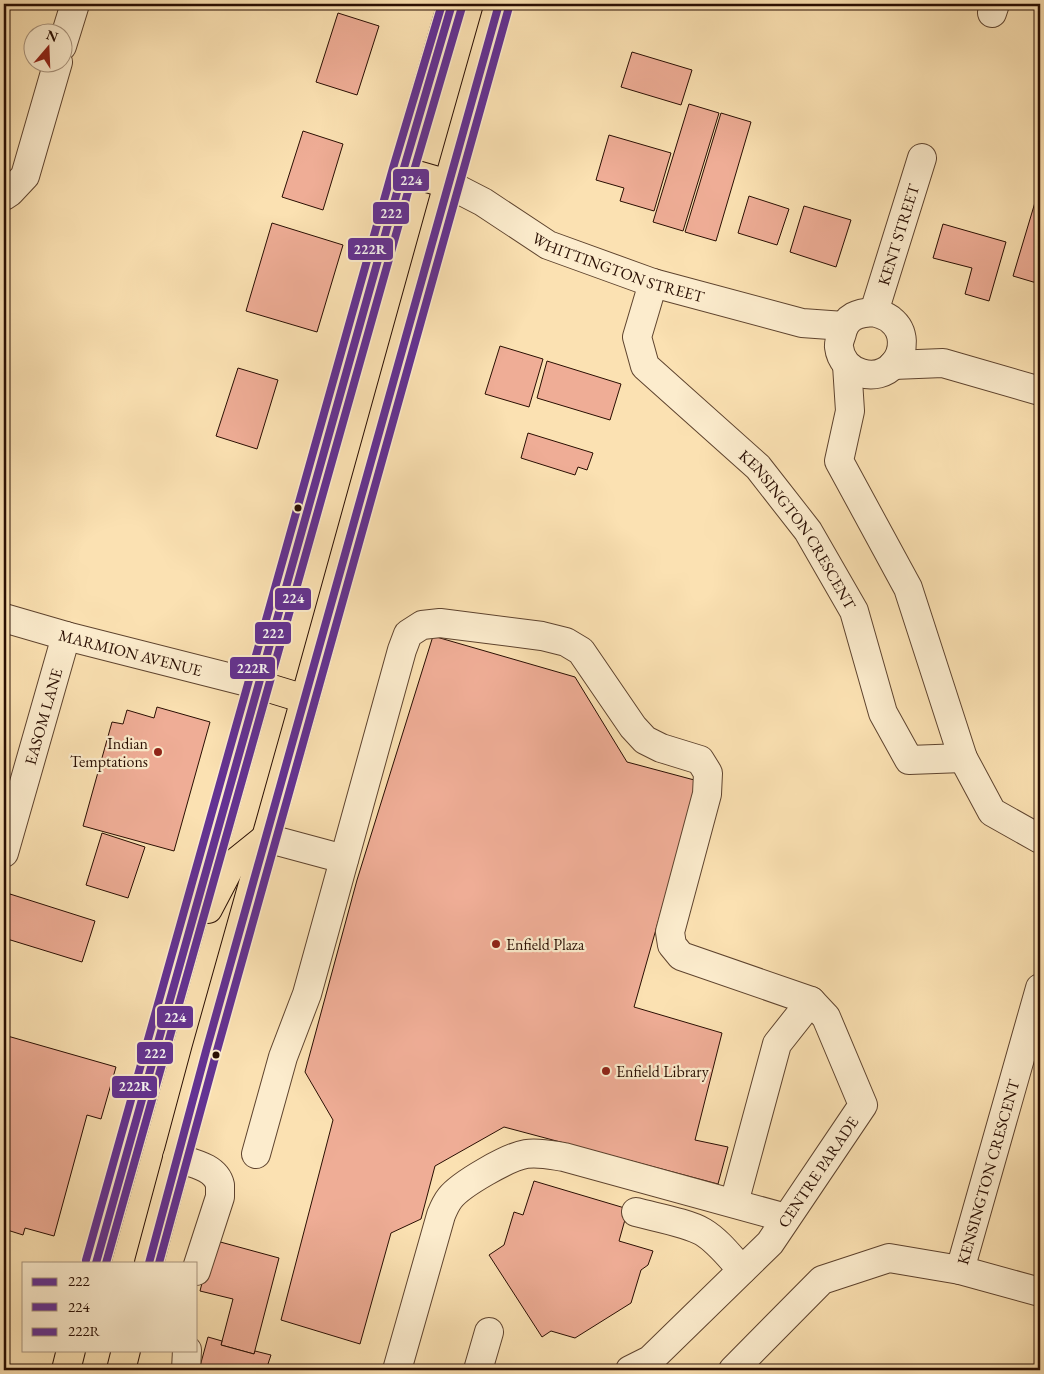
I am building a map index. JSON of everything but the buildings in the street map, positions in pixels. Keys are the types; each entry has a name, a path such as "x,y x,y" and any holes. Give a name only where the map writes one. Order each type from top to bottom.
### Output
{"highway":[{"path":"96,1262 403,171 452,4"},
{"path":"149,1262 206,1051 499,4"},
{"path":"403,171 448,184"},
{"path":"259,685 305,699"},
{"path":"182,959 230,867 266,838"},
{"path":"66,1370 70,1352"},
{"path":"121,1370 126,1352"}],"street":[{"path":"69,22 75,4"},
{"path":"4,196 25,176 55,72"},
{"name":"KENT STREET","path":"874,312 922,158"},
{"name":"WHITTINGTON STREET","path":"448,184 483,202 548,245 653,283 802,323 843,346"},
{"name":"KENSINGTON CRESCENT","path":"653,283 637,337 645,366 758,467 808,531 854,611 883,713 908,760 963,758"},
{"path":"1040,391 943,363 902,335 891,319 874,312 862,313 851,318 843,346 850,411 839,461 908,588 963,758 992,812 1040,839"},
{"path":"850,411 884,370 900,356 902,335"},
{"path":"843,346 854,371 863,374 943,363"},
{"name":"MARMION AVENUE","path":"4,618 66,636 259,685"},
{"path":"256,1154 283,1057 307,994 402,650 408,634 422,625 440,623 542,636 566,642 581,652 633,727 645,740 661,748 700,760 708,773 707,794 670,932 672,945 680,956 811,1001 777,1044 734,1203"},
{"name":"EASOM LANE","path":"4,853 66,636"},
{"path":"266,838 344,859"},
{"name":"KENSINGTON CRESCENT","path":"734,1370 822,1280 889,1258 960,1270 1040,988"},
{"name":"CENTRE PARADE","path":"630,1370 650,1360 770,1243 863,1105 826,1017 811,1001"},
{"path":"397,1370 441,1215 450,1198 468,1182 524,1154 541,1153 564,1157 786,1218"},
{"path":"177,1158 205,1168 215,1175 220,1185 220,1197 198,1265"},
{"path":"636,1212 702,1231 742,1270"},
{"path":"960,1270 1040,1292"},
{"path":"478,1370 489,1332"},
{"path":"186,1370 187,1352"}],"transit line":[{"name":"222R","path":"86,1260 393,168 442,4"},
{"name":"222","path":"96,1262 403,171 452,4"},
{"name":"222","path":"149,1262 206,1051 499,4"},
{"name":"224","path":"106,1262 413,174 462,7"},
{"name":"224","path":"159,1262 509,7"}],"place":[{"name":"Indian Temptations","path":"158,752"},
{"name":"Enfield Plaza","path":"496,944"},
{"name":"Enfield Library","path":"606,1071"}]}
